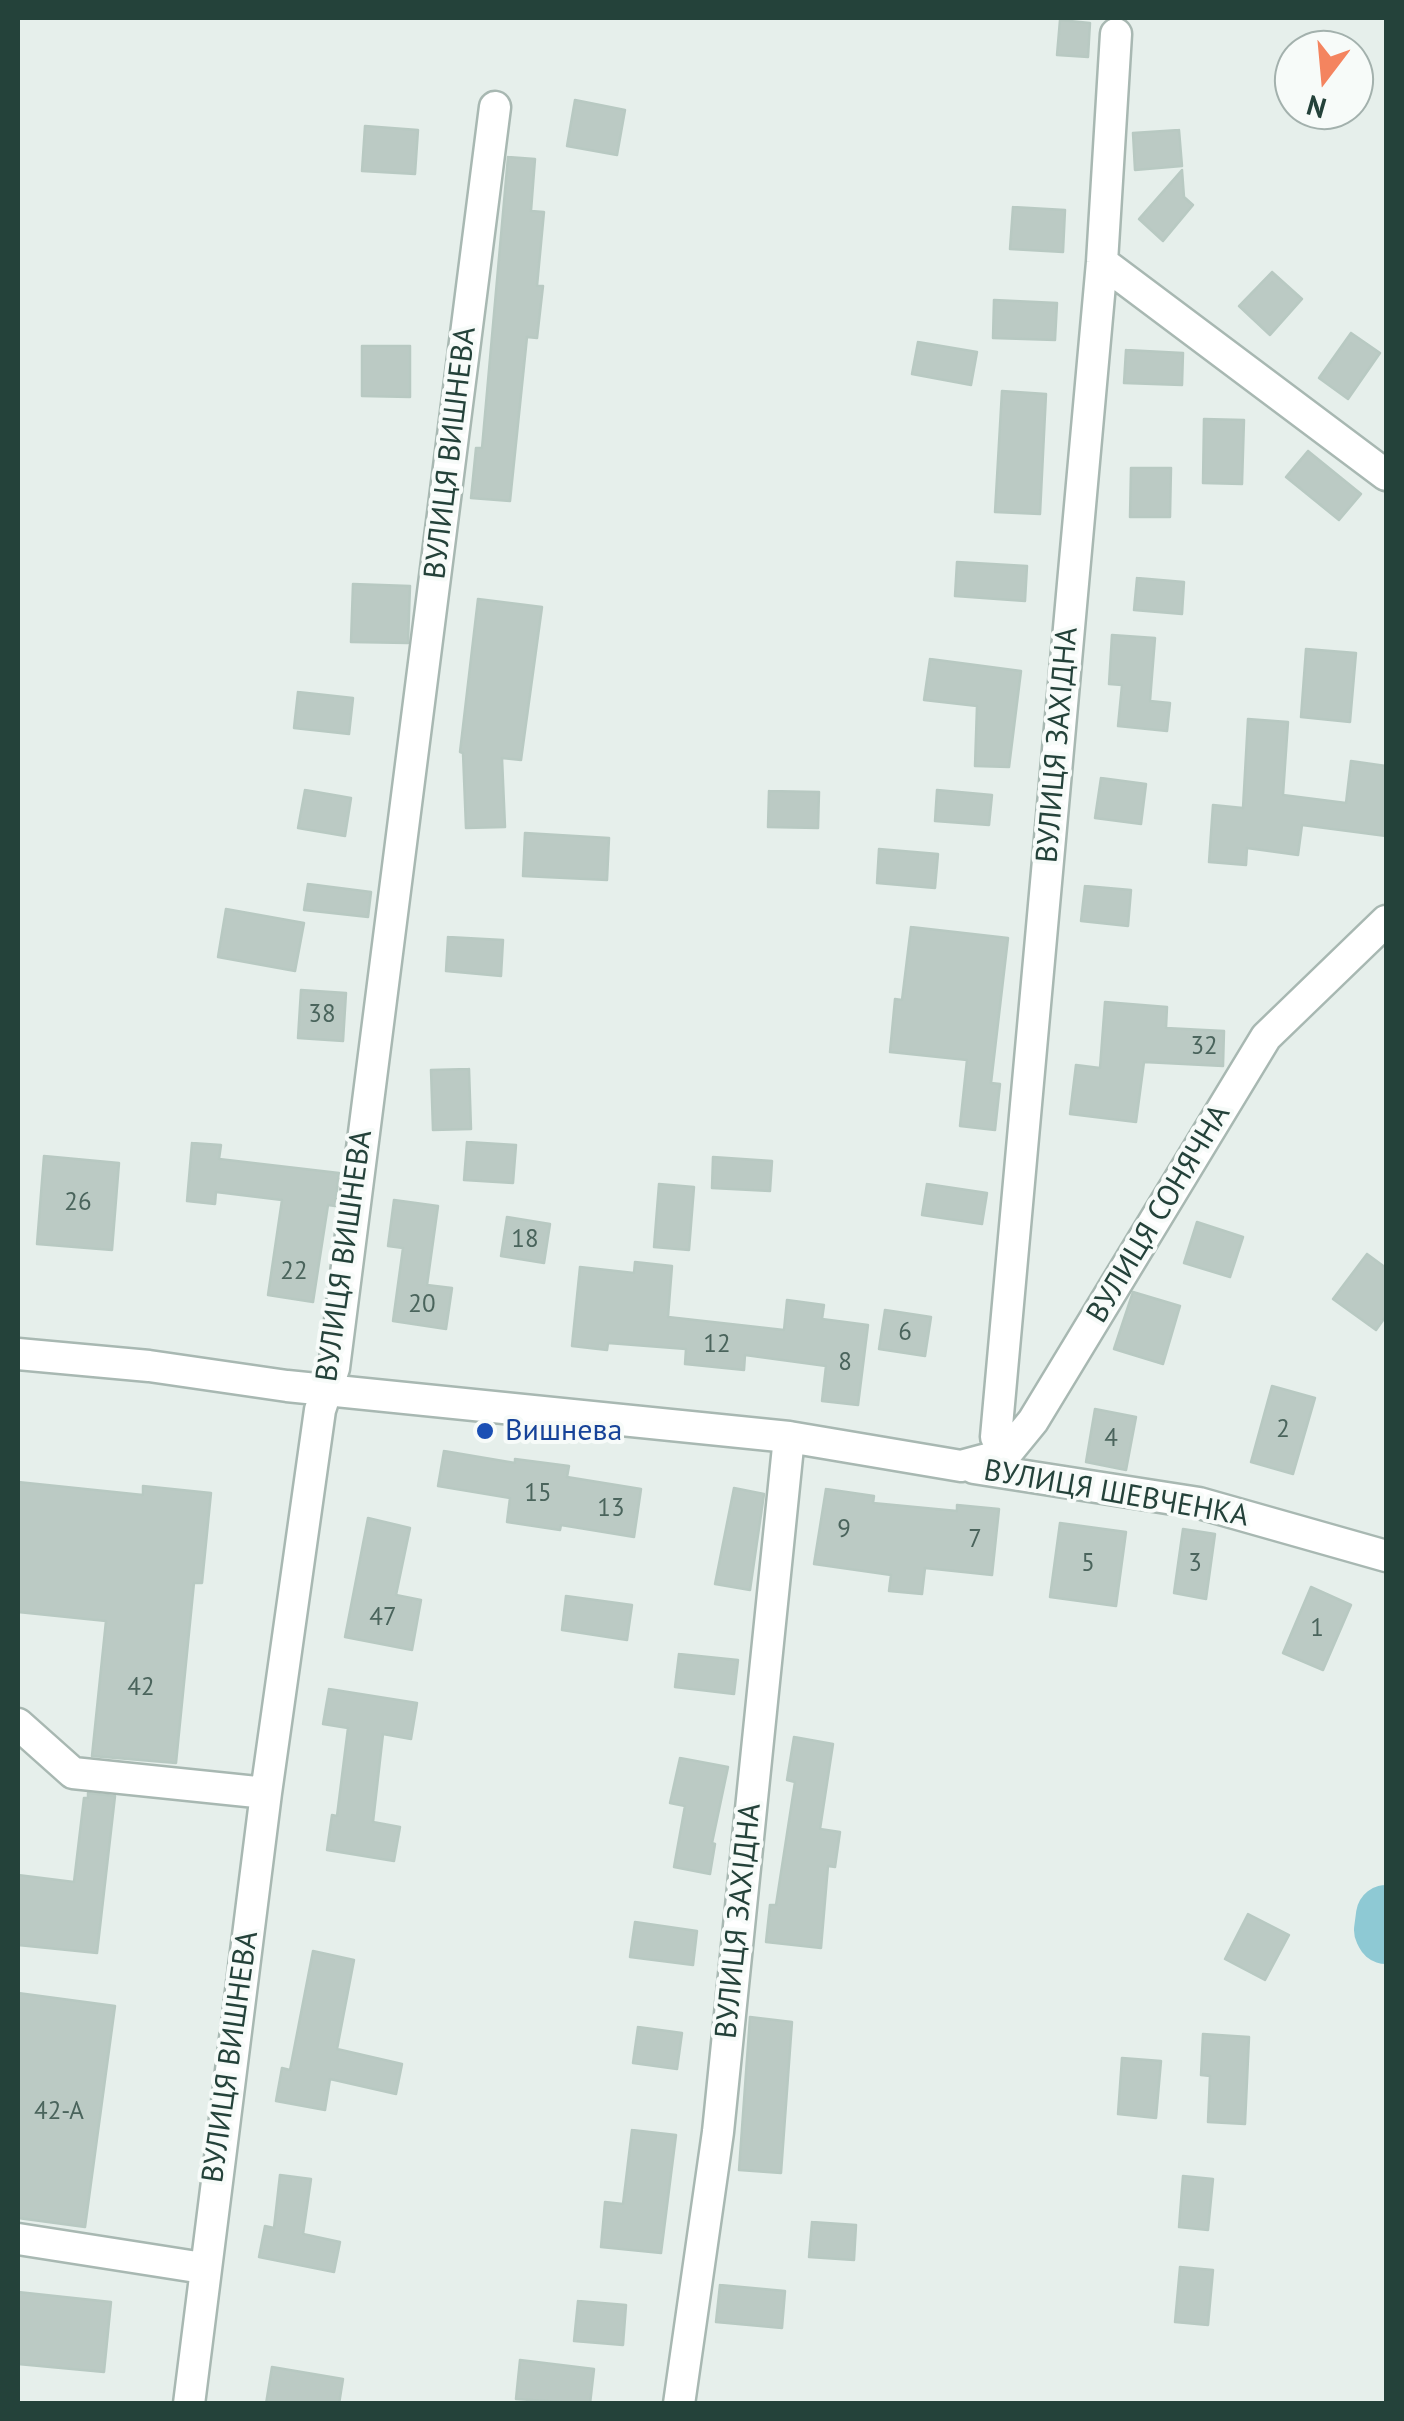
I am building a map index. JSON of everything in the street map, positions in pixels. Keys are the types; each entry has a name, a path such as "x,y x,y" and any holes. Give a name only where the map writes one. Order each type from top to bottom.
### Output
{"street":[{"name":"ВУЛИЦЯ ЗАХІДНА","path":"1006,1454 996,1437 1102,262 1116,34"},
{"name":"ВУЛИЦЯ ВИШНЕВА","path":"189,2404 266,1793 320,1410 334,1368 495,106"},
{"path":"1102,262 1386,474"},
{"name":"ВУЛИЦЯ СОНЯЧНА","path":"1006,1454 1032,1421 1266,1038 1386,920"},
{"path":"18,1354 789,1437 961,1466 1006,1454"},
{"name":"ВУЛИЦЯ ЗАХІДНА","path":"679,2404 718,2132 789,1437"},
{"name":"ВУЛИЦЯ ШЕВЧЕНКА","path":"961,1466 1200,1503 1386,1556"},
{"path":"18,1724 73,1774 266,1793"},
{"path":"18,2239 204,2268"}],"building":[{"path":"1060,20 1090,23 1088,57 1057,55"},
{"path":"575,100 625,110 617,155 567,146"},
{"path":"365,126 418,130 415,174 362,171"},
{"path":"1179,130 1182,166 1135,170 1133,133"},
{"path":"508,157 535,159 531,211 544,212 537,286 543,286 537,338 527,337 510,501 471,498 476,448 482,448"},
{"path":"1182,170 1184,197 1193,205 1163,241 1139,219"},
{"path":"1013,207 1065,210 1063,252 1010,249"},
{"path":"1272,272 1302,299 1270,335 1239,306"},
{"path":"994,300 1057,303 1055,340 993,338"},
{"path":"1351,333 1380,353 1348,399 1319,378"},
{"path":"918,342 977,352 971,385 912,374"},
{"path":"362,346 410,346 410,397 362,396"},
{"path":"1126,350 1183,353 1182,385 1124,383"},
{"path":"1002,391 1046,394 1040,514 995,512"},
{"path":"1204,419 1244,420 1242,484 1203,483"},
{"path":"1308,451 1361,494 1339,520 1286,477"},
{"path":"1131,468 1171,468 1170,517 1130,517"},
{"path":"957,562 1027,566 1025,601 955,596"},
{"path":"1137,578 1184,582 1182,614 1134,610"},
{"path":"353,584 410,586 408,643 351,642"},
{"path":"478,599 542,607 521,760 502,758 505,827 466,828 460,752"},
{"path":"1112,635 1155,638 1150,701 1170,703 1167,731 1118,726 1122,685 1109,684"},
{"path":"1306,649 1356,653 1350,722 1301,717"},
{"path":"930,659 1021,671 1009,767 975,766 977,706 924,700"},
{"path":"298,692 353,698 349,734 294,728"},
{"path":"1248,719 1288,722 1283,795 1346,803 1351,761 1386,766 1386,836 1302,825 1298,855 1247,848 1246,865 1209,862 1213,805 1243,808"},
{"path":"1101,778 1146,784 1141,824 1095,818"},
{"path":"305,790 351,798 345,836 298,828"},
{"path":"937,790 992,795 989,825 935,821"},
{"path":"769,791 819,792 818,828 768,827"},
{"path":"525,833 609,838 607,880 523,876"},
{"path":"879,849 938,854 935,888 877,883"},
{"path":"308,884 371,892 368,917 304,910"},
{"path":"1085,886 1131,890 1128,926 1081,921"},
{"path":"226,909 304,923 295,971 218,957"},
{"path":"911,927 1008,938 991,1083 1000,1084 995,1130 960,1126 967,1060 890,1052 895,999 902,1000"},
{"path":"448,937 503,940 501,976 446,971"},
{"path":"301,990 346,993 343,1041 298,1038"},
{"path":"1105,1002 1167,1007 1166,1028 1224,1031 1223,1066 1144,1062 1136,1122 1070,1114 1076,1065 1100,1068"},
{"path":"469,1069 471,1129 433,1130 431,1070"},
{"path":"467,1142 516,1145 513,1183 464,1180"},
{"path":"192,1143 221,1145 219,1159 339,1173 335,1206 328,1205 313,1302 268,1295 282,1200 216,1192 215,1204 187,1201"},
{"path":"44,1156 119,1163 112,1250 37,1244"},
{"path":"713,1157 772,1161 770,1191 712,1188"},
{"path":"659,1184 694,1187 689,1250 654,1247"},
{"path":"927,1184 987,1193 982,1224 922,1215"},
{"path":"394,1200 438,1206 427,1285 452,1288 446,1329 393,1321 403,1248 388,1246"},
{"path":"507,1217 550,1224 544,1263 501,1256"},
{"path":"1197,1222 1243,1237 1230,1277 1184,1263"},
{"path":"1367,1254 1386,1268 1386,1316 1376,1330 1333,1299"},
{"path":"635,1262 672,1266 668,1317 784,1330 787,1300 824,1305 822,1319 868,1325 858,1405 822,1401 826,1366 745,1355 744,1370 685,1364 686,1349 608,1343 607,1350 572,1346 580,1267 634,1273"},
{"path":"1133,1292 1180,1306 1163,1364 1114,1349"},
{"path":"885,1310 931,1317 925,1356 879,1349"},
{"path":"1272,1386 1315,1398 1293,1474 1251,1462"},
{"path":"1095,1409 1136,1417 1126,1470 1086,1462"},
{"path":"444,1451 515,1463 515,1459 569,1466 567,1477 641,1489 634,1537 561,1525 560,1530 507,1522 510,1498 438,1486"},
{"path":"18,1482 143,1495 143,1486 211,1493 202,1583 194,1583 176,1763 92,1756 106,1621 18,1612"},
{"path":"734,1488 764,1494 750,1590 715,1584"},
{"path":"826,1489 874,1496 873,1503 957,1511 957,1505 999,1509 992,1575 925,1568 922,1594 889,1591 891,1575 814,1564"},
{"path":"368,1518 410,1528 396,1595 421,1600 412,1650 345,1637"},
{"path":"1060,1523 1126,1532 1116,1606 1050,1597"},
{"path":"1183,1529 1215,1534 1206,1599 1174,1593"},
{"path":"1311,1587 1351,1605 1323,1670 1283,1653"},
{"path":"566,1596 632,1605 627,1640 562,1630"},
{"path":"679,1654 738,1660 734,1694 675,1687"},
{"path":"329,1689 417,1703 411,1739 383,1734 373,1822 400,1827 394,1861 327,1850 332,1815 337,1816 348,1728 323,1724"},
{"path":"794,1737 833,1744 820,1829 840,1832 835,1867 828,1866 821,1948 766,1942 770,1905 776,1905 795,1782 787,1780"},
{"path":"680,1758 728,1767 712,1843 715,1844 710,1874 674,1867 685,1806 670,1803"},
{"path":"88,1793 115,1796 97,1953 18,1945 18,1875 74,1882 84,1798 88,1798"},
{"path":"1248,1914 1289,1935 1265,1980 1225,1959"},
{"path":"635,1922 697,1931 693,1965 630,1957"},
{"path":"313,1951 354,1960 337,2049 402,2064 396,2094 330,2079 325,2110 276,2101 282,2068 290,2070"},
{"path":"18,1993 115,2006 85,2227 18,2218"},
{"path":"750,2017 792,2022 781,2173 739,2170"},
{"path":"638,2027 682,2033 677,2069 633,2063"},
{"path":"1203,2034 1249,2037 1245,2124 1208,2122 1210,2076 1201,2075"},
{"path":"1122,2058 1161,2061 1156,2118 1118,2114"},
{"path":"632,2130 676,2135 661,2253 601,2247 605,2202 623,2204"},
{"path":"280,2175 311,2179 303,2234 340,2242 334,2272 259,2257 265,2226 274,2228"},
{"path":"1183,2176 1213,2179 1208,2230 1179,2227"},
{"path":"812,2222 856,2225 854,2260 809,2257"},
{"path":"1180,2267 1213,2270 1208,2325 1175,2322"},
{"path":"720,2285 785,2291 782,2328 716,2322"},
{"path":"18,2292 111,2302 104,2372 18,2364"},
{"path":"578,2301 626,2305 623,2345 574,2341"},
{"path":"520,2360 594,2369 590,2404 516,2399"},
{"path":"272,2367 343,2379 339,2404 266,2404"}],"waterway":[{"path":"1386,1915 1386,1934"}],"place":[{"name":"Вишнева","path":"485,1431"}]}
